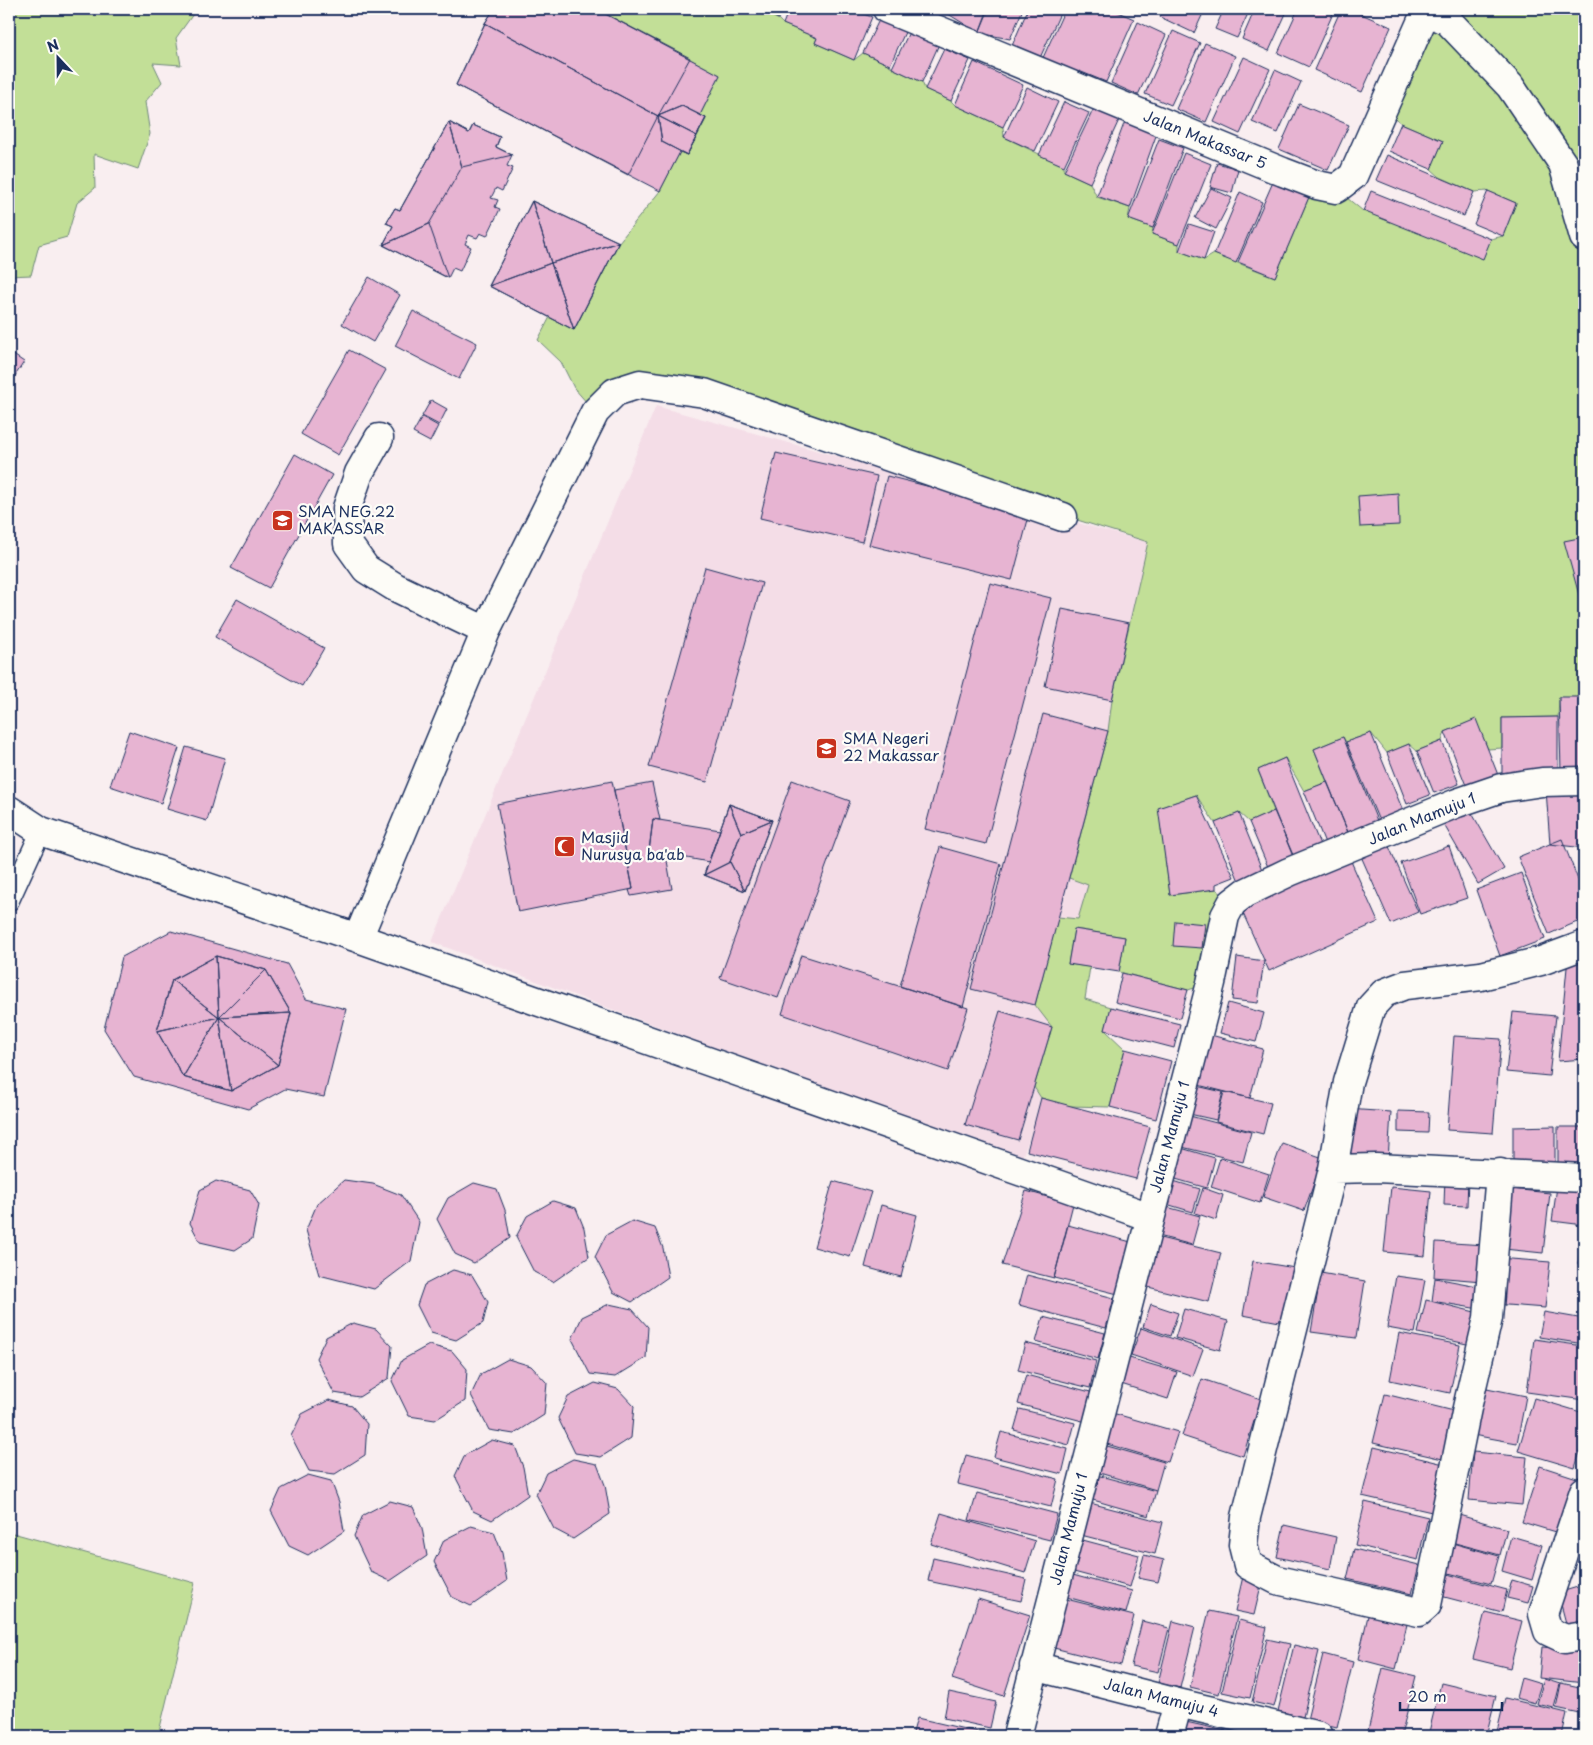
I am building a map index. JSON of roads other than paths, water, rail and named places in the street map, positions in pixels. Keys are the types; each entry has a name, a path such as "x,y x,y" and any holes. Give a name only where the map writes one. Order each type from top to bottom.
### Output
{"street":[{"name":"Jalan Makassar 5","path":"888,9 1291,175 1317,185 1336,189 1353,176 1425,9"},
{"path":"1425,9 1448,21 1510,86 1563,164 1584,237"},
{"path":"358,938 486,631 595,412 615,392 640,384 704,393 1063,516"},
{"path":"379,438 359,473 347,508 348,544 366,569 395,587 486,631"},
{"name":"Jalan Mamuju 1","path":"1017,1736 1211,983 1225,916 1232,903 1245,893 1289,872 1457,803 1501,788 1542,782 1584,781"},
{"path":"9,810 41,831 358,938 1150,1217"},
{"path":"1500,1173 1488,1318 1466,1408 1427,1605 1419,1612 1277,1580 1248,1565 1243,1545 1251,1499 1333,1169 1348,1082 1371,1007 1384,994 1405,985 1481,976 1541,961 1584,945"},
{"path":"1333,1169 1376,1168 1584,1178"},
{"path":"1584,1491 1543,1614 1548,1631 1565,1639 1584,1636"},
{"name":"Jalan Mamuju 4","path":"1034,1666 1178,1703 1319,1736"},
{"path":"1169,1736 1178,1703"}],"lane":[{"path":"9,901 41,831"}],"place":[{"name":"SMA NEG.22 MAKASSAR","path":"282,521"},
{"name":"SMA Negeri 22 Makassar","path":"827,748"},
{"name":"Masjid Nurusya ba'ab","path":"565,847"}]}
